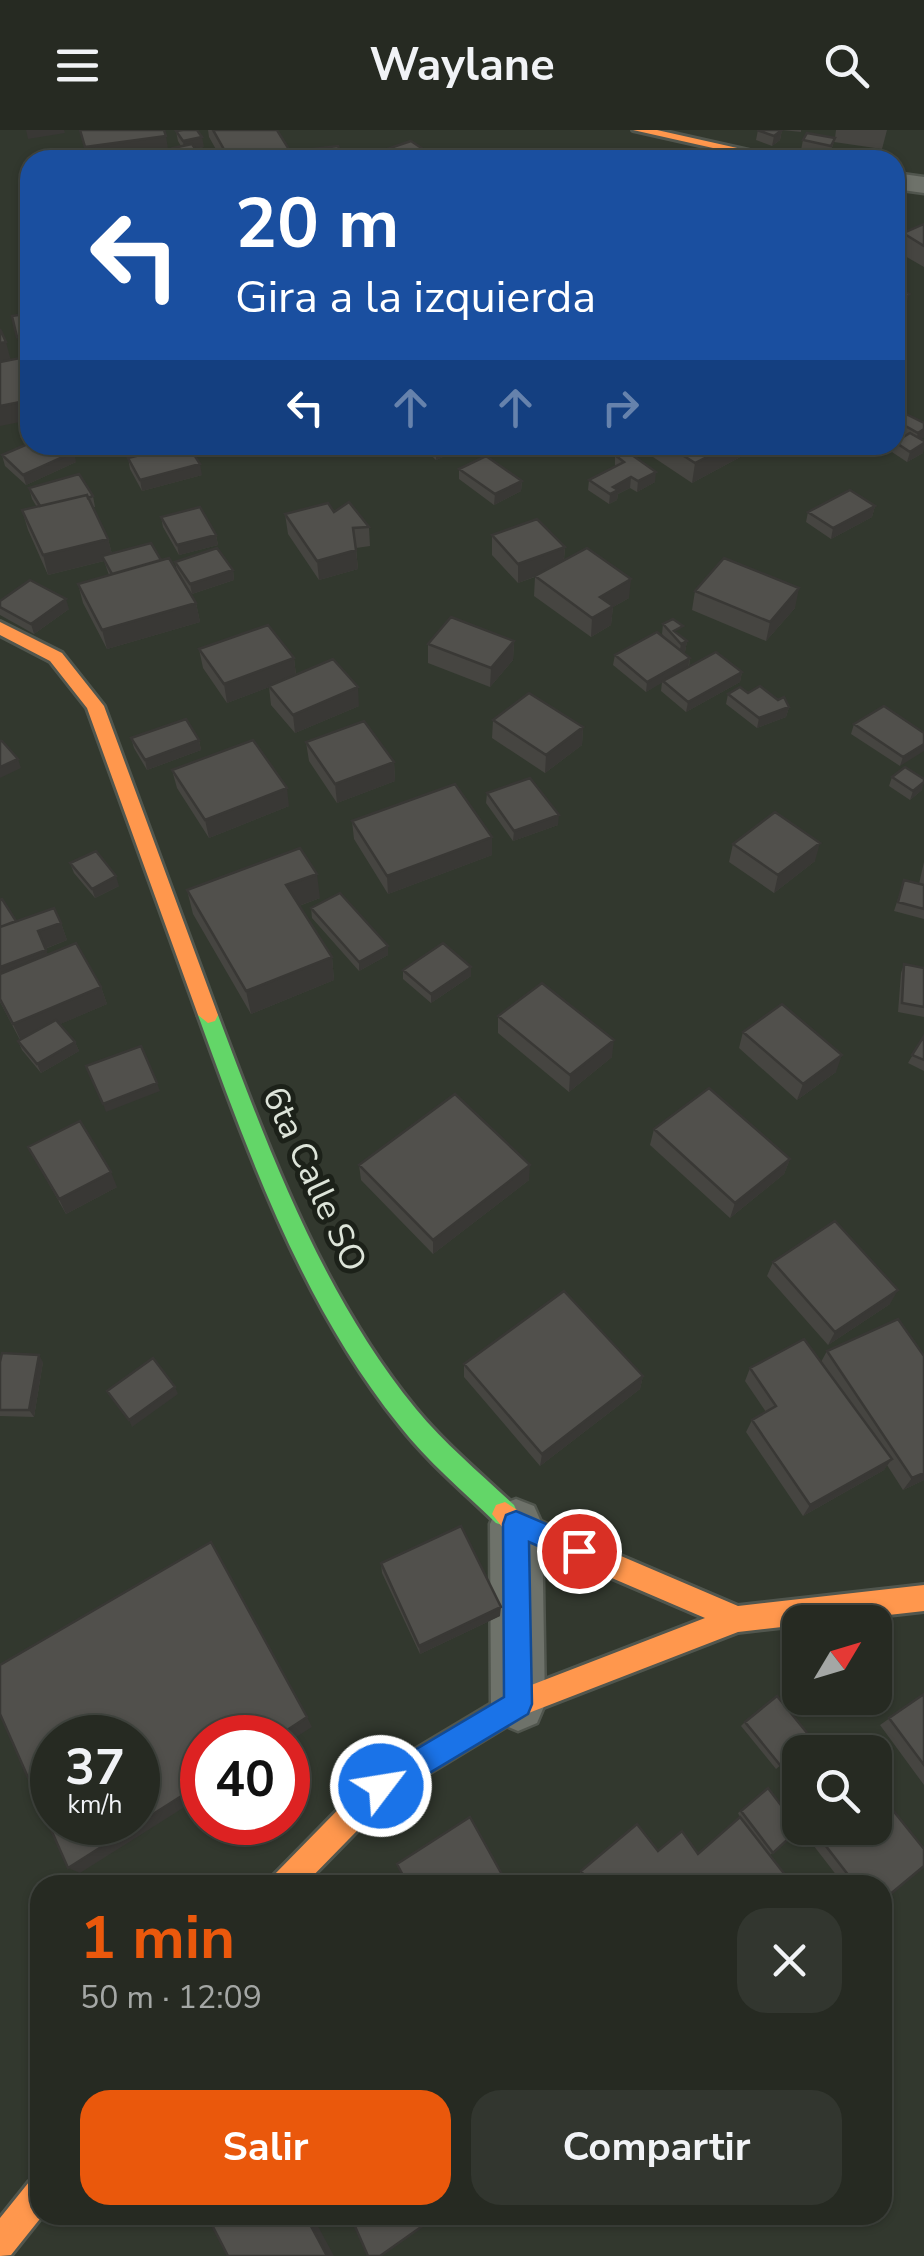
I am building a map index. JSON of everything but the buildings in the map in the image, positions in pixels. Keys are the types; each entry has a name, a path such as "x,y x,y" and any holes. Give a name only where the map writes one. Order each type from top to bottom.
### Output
{"street":[{"path":"639,130 736,150"},
{"name":"6ta Calle SO","path":"0,628 32,639 72,666 96,706 262,1165 343,1322 408,1418 516,1524 738,1619"},
{"path":"516,1524 518,1704"},
{"path":"294,1875 381,1786 518,1704 738,1619 924,1598"},
{"path":"0,2244 30,2205"}],"traffic: fast":[{"path":"208,1015 291,1225 343,1325 407,1417 505,1514"}],"traffic: slow":[{"path":"639,130 736,150"},
{"path":"0,628 56,657 95,706 208,1015"},
{"path":"505,1514 516,1524 738,1619"},
{"path":"294,1875 381,1786 518,1704 738,1619 924,1598"},
{"path":"0,2244 30,2206"}],"route":[{"path":"381,1786 518,1704 516,1524 579,1551"}]}
